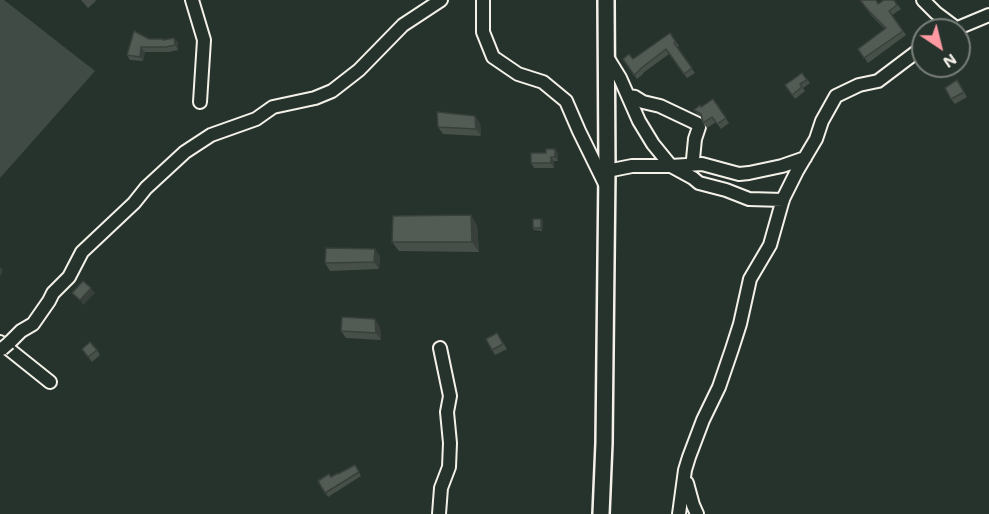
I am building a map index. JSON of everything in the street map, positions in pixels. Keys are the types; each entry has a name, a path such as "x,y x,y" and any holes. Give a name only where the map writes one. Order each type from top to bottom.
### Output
{"main road":[{"path":"601,514 607,188 606,0"}],"street":[{"path":"192,0 204,40 200,102"},
{"path":"50,382 3,346 33,324 53,293 69,277 82,252 185,152 211,135 256,119 273,107 315,98 332,91 359,70 403,25 441,0"},
{"path":"483,0 483,32 493,57 518,74 543,82 566,100 607,188"},
{"path":"923,0 942,18"},
{"path":"971,22 989,15"},
{"path":"679,514 685,470 732,349 750,279 770,245 783,200 816,139 822,121 836,96 859,85 878,81 911,56"},
{"path":"607,57 621,78 639,121 652,144 671,166 699,183 750,199 783,200"},
{"path":"629,96 660,106 698,124 694,164"},
{"path":"607,170 632,166 694,164 739,174 782,166 805,158"},
{"path":"439,514 441,488 449,466 450,443 447,412 450,396 440,348"},
{"path":"685,470 687,486 698,514"}],"shaded area":[{"path":"0,0 4,0 95,71 0,178"}],"building":[{"path":"860,0 876,0 878,4 884,0 894,0 897,5 889,11 903,31 864,58 858,49 886,28"},
{"path":"134,31 149,39 174,38 175,45 141,47 140,57 127,55"},
{"path":"670,33 676,42 674,43 692,68 684,74 666,49 634,75 623,59 629,54 633,59"},
{"path":"802,73 807,80 800,84 802,87 792,95 785,85"},
{"path":"957,80 964,92 951,99 945,88"},
{"path":"713,99 726,118 717,124 712,117 703,123 701,114 694,110"},
{"path":"437,112 475,116 476,129 438,127"},
{"path":"546,149 555,149 555,157 551,157 551,163 531,163 531,153 546,153"},
{"path":"471,215 472,242 392,242 393,216"},
{"path":"533,219 541,219 541,228 533,228"},
{"path":"326,248 375,249 374,262 325,263"},
{"path":"83,281 91,288 80,300 72,293"},
{"path":"342,317 375,319 376,333 341,331"},
{"path":"497,333 503,344 492,350 486,339"},
{"path":"90,342 97,350 88,357 82,349"},
{"path":"355,465 359,472 325,493 318,481 329,474 331,477"}]}
